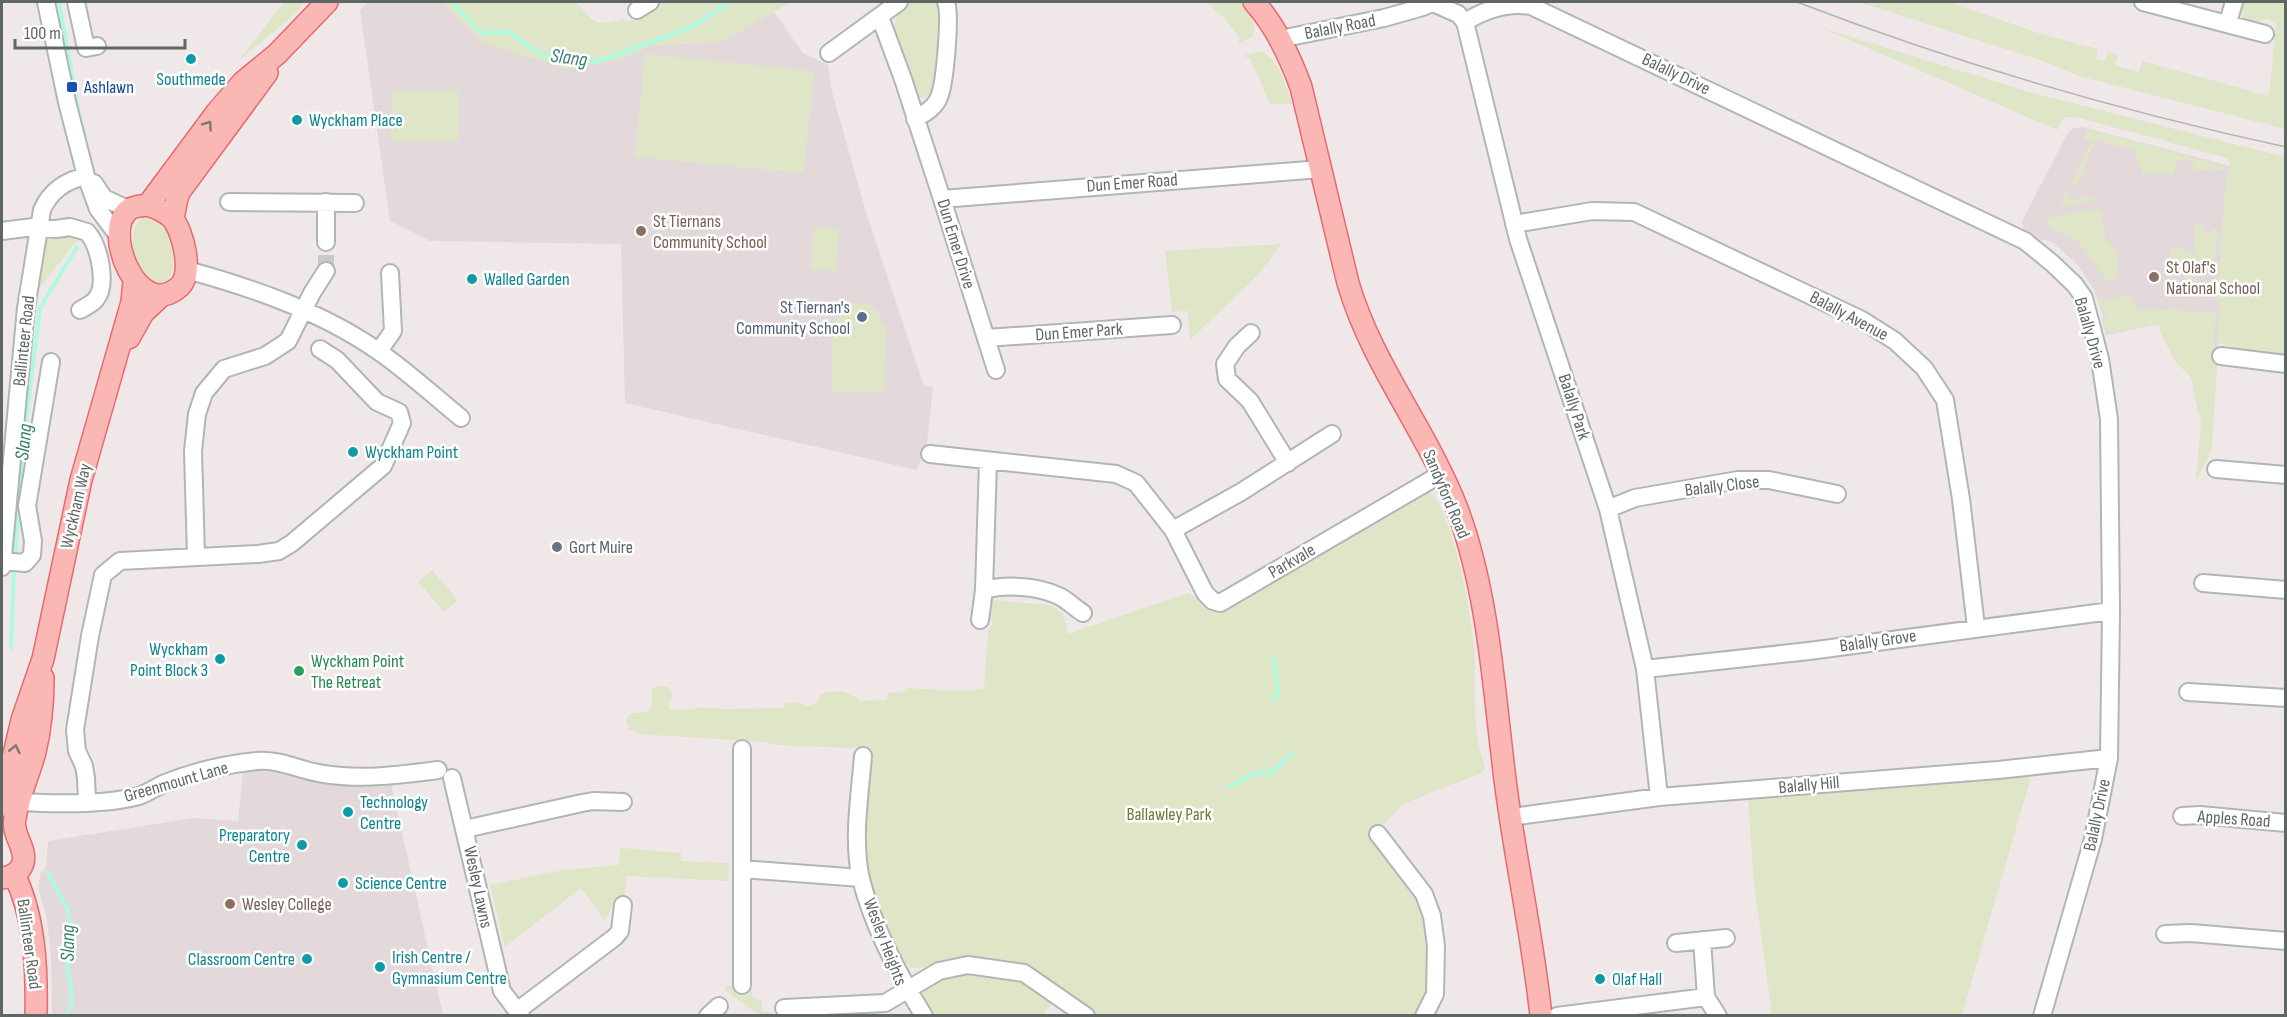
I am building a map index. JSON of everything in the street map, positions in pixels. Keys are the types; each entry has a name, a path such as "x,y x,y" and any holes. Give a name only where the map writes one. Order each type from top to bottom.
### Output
{"main road":[{"path":"139,207 163,210 173,219 186,256 188,270 184,282 168,294 162,295 146,291 134,281 119,237 120,222 139,207 243,82 277,54 327,2"},
{"name":"Sandyford Road","path":"1254,2 1280,39 1301,87 1348,283 1358,315 1378,359 1441,474 1462,524 1481,597 1510,818 1536,970 1541,1016"},
{"path":"173,219 180,191 262,82 277,54"},
{"name":"Wyckham Way","path":"8,876 19,870 24,860 24,854 10,838 14,831 11,804 22,720 43,659 81,480 132,302 134,281"},
{"name":"Wyckham Way","path":"117,356 143,314 162,295"},
{"name":"Ballinteer Road","path":"8,876 24,897 31,930 36,968 36,1016"}],"street":[{"path":"46,2 67,102 87,176 98,209 119,237"},
{"path":"76,2 86,48 97,46"},
{"path":"829,53 899,2"},
{"path":"915,119 927,113 939,98 949,23 946,2"},
{"name":"Balally Road","path":"1280,39 1384,18 1423,8 1434,2 1458,14 1465,22"},
{"path":"2143,2 2228,22 2265,34"},
{"path":"2228,22 2234,2"},
{"path":"1465,22 1504,3"},
{"name":"Balally Drive","path":"1504,3 1531,6 2025,241 2052,262 2075,285 2084,298 2098,350 2109,419 2111,611 2109,758 2093,839 2042,1016"},
{"name":"Dun Emer Drive","path":"880,17 942,199 996,370"},
{"name":"Balally Park","path":"1465,22 1514,224 1608,509 1645,669 1659,797"},
{"path":"65,184 72,174 79,148"},
{"name":"Dun Emer Road","path":"942,199 1321,169"},
{"path":"87,176 104,198 139,207"},
{"name":"Ballinteer Road","path":"7,563 7,463 26,308 39,227 45,204 55,192 65,184 87,176"},
{"path":"229,202 355,203"},
{"path":"326,202 326,242"},
{"name":"Balally Avenue","path":"1514,224 1592,211 1634,212 1862,320 1895,341 1924,368 1946,400 1962,499 1976,627"},
{"path":"2,231 39,227 82,229 91,236 98,250 102,286 96,299 80,310"},
{"path":"188,270 213,276 303,310 379,351 461,418"},
{"path":"196,557 193,451 197,414 204,393 224,369 265,356 288,341 326,271"},
{"path":"379,351 393,331 390,273"},
{"name":"Dun Emer Park","path":"986,338 1172,325"},
{"path":"1251,333 1237,346 1225,364 1227,379 1250,401 1288,463"},
{"path":"87,801 84,766 76,751 75,730 90,636 104,575 120,561 258,554 279,550 292,543 383,466 402,423 399,412 377,402 337,360 320,350"},
{"path":"2221,356 2286,364"},
{"path":"7,563 25,563 32,555 33,541 27,506 51,362"},
{"path":"1173,530 1241,492 1332,434"},
{"name":"Parkvale","path":"930,454 1116,474 1136,483 1173,530 1205,593 1213,601 1220,603 1441,474"},
{"path":"980,620 984,590 988,461"},
{"path":"2217,469 2286,475"},
{"name":"Balally Close","path":"1608,509 1635,498 1738,480 1769,480 1837,494"},
{"path":"2203,583 2286,590"},
{"path":"984,590 994,587 1025,587 1059,596 1083,613"},
{"name":"Balally Grove","path":"1645,669 1809,651 1976,627 2111,611"},
{"path":"2188,692 2286,698"},
{"path":"742,749 742,985"},
{"name":"Wesley Heights","path":"784,1008 885,1003 907,989 879,929 861,878 858,835 863,756"},
{"name":"Balally Hill","path":"1510,818 1659,797 1986,771 2109,758"},
{"name":"Greenmount Lane","path":"11,804 118,800 141,795 164,784 199,773 259,761 278,762 323,774 365,778 445,774"},
{"name":"Wesley Lawns","path":"445,774 465,829 502,991 519,1013 615,937 620,931 623,904"},
{"name":"Wesley Lawns","path":"465,829 593,801 623,802"},
{"name":"Apples Road","path":"2182,816 2200,815 2286,823"},
{"path":"1378,834 1424,894 1432,916 1436,946 1435,993 1424,1016"},
{"name":"Wesley Heights","path":"741,869 861,878"},
{"path":"2165,934 2192,933 2286,941"},
{"path":"1676,943 1726,938"},
{"path":"1702,940 1706,997 1718,1016"},
{"path":"924,1016 907,989 939,971 968,965 1024,973 1086,1016"},
{"path":"1557,1016 1706,997"}],"shaded area":[{"name":"St Tiernans Community School","path":"369,2 441,2 484,43 620,60 650,46 721,41 774,12 803,53 828,65 831,88 866,212 924,386 933,387 927,443 917,470 625,403 621,244 430,241 390,221 360,10"},
{"name":"St Olaf's National School","path":"2083,127 2230,166 2214,411 2198,411 2191,377 2176,362 2162,336 2159,324 2106,335 2094,290 2077,264 2052,242 2040,239 2024,230 2022,221 2068,133 2074,128"},
{"name":"Wesley College","path":"259,769 321,780 390,779 443,1015 52,1015 51,956 47,920 38,887 41,872 46,867 48,841 193,818 238,821 243,772"}],"green space":[{"path":"284,2 306,2 238,61"},
{"path":"441,2 576,2 592,19 601,23 624,18 627,22 659,2 790,2 721,41 650,46 620,60 566,69 484,43"},
{"path":"904,2 936,2 939,11 940,50 936,77 928,97 919,98 914,95 893,29"},
{"path":"1206,2 1242,2 1253,16 1251,19 1255,28 1252,37 1238,44 1240,38 1224,18"},
{"path":"1858,2 1949,2 2041,34 2098,49 2096,59 2105,61 2108,52 2118,55 2115,65 2139,72 2142,61 2269,96 2276,22 2265,19 2259,23 2242,19 2238,11 2239,2 2285,2 2285,129 2079,76 2040,60"},
{"path":"1822,28 2029,92 2285,157 2285,358 2243,351 2217,342 2220,305 2217,299 2226,178 2230,166 2227,158 2080,118 2064,117 2057,130"},
{"path":"1257,52 1264,54 1276,64 1292,104 1270,104 1250,58 1242,56"},
{"path":"645,54 814,71 804,173 635,157"},
{"path":"392,90 459,90 459,141 391,141"},
{"path":"2088,129 2225,166 2222,170 2207,169 2193,172 2193,161 2176,160 2174,174 2143,174 2133,150 2097,140 2085,164 2082,178 2072,186 2067,200 2093,197 2093,201 2060,207 2092,142 2083,138"},
{"path":"2090,209 2100,211 2106,241 2114,247 2118,257 2115,278 2107,282 2079,242 2046,224 2048,218"},
{"path":"145,215 163,222 171,236 173,264 168,280 163,286 144,280 137,264 133,246 134,229"},
{"path":"2195,224 2202,224 2205,234 2212,234 2212,229 2218,229 2214,265 2193,264 2191,289 2184,289 2184,262 2170,262 2171,248 2185,248 2185,253 2195,253"},
{"path":"814,227 839,229 836,271 811,269"},
{"path":"61,233 85,236 74,244 37,291 46,243 50,235"},
{"path":"1281,244 1260,273 1190,340 1188,311 1172,312 1165,251"},
{"path":"2130,296 2139,311 2156,309 2216,313 2213,354 2217,355 2212,448 2198,479 2196,479 2201,421 2191,377 2176,362 2162,336 2159,324 2108,333 2104,321 2106,317 2098,301"},
{"path":"855,303 866,303 875,307 883,326 886,326 884,393 832,392 833,325 836,324 841,310"},
{"name":"Ballawley Park","path":"1429,492 1438,503 1446,521 1467,598 1474,645 1476,727 1485,769 1480,774 1401,806 1370,836 1414,886 1430,933 1428,991 1417,1015 1100,1016 1046,976 1011,961 987,957 970,958 922,968 911,968 894,950 883,928 867,864 866,795 871,749 778,745 764,742 638,734 627,730 630,727 627,725 627,718 632,713 647,712 652,706 652,689 656,686 668,687 671,692 672,697 668,704 670,710 700,707 783,708 785,703 796,702 809,706 818,703 821,694 841,691 860,701 887,700 888,693 902,692 907,688 962,691 984,689 988,631 993,623 986,613 989,600 1051,605 1063,614 1068,634 1188,593 1223,613"},
{"path":"432,570 458,600 444,612 418,582"},
{"path":"2032,773 1962,1015 1772,1015 1754,884 1748,800"},
{"path":"620,848 681,853 681,861 729,863 728,881 626,876 625,905 613,904 605,921 581,888 505,947 490,885 564,870 619,865"},
{"path":"975,971 1008,976 1030,983 1055,1000 1042,1015 935,1016 923,998 924,987 929,981"},
{"path":"726,986 751,987 753,997 762,1001 762,1011 782,1015 759,1015 726,991"}],"waterway":[{"name":"Slang","path":"59,2 80,119 85,135"},
{"name":"Slang","path":"452,2 481,33 508,32 542,55 597,62 692,27 729,2"},
{"name":"Slang","path":"15,557 22,452 40,308 77,247"},
{"name":"Slang","path":"11,648 14,568"},
{"path":"1274,659 1278,692 1274,700"},
{"path":"1229,787 1255,773 1271,773 1293,752"},
{"name":"Slang","path":"48,873 67,908 71,925 67,967 72,992 71,1007 65,1016"}],"tunnel":[{"path":"326,242 326,271"}],"tram line":[{"path":"1797,2 1917,45 2038,84 2162,118 2286,147"}],"place":[{"name":"Southmede","path":"191,59"},
{"name":"Ashlawn","path":"72,87"},
{"name":"Wyckham Place","path":"297,120"},
{"name":"St Tiernans Community School","path":"641,231"},
{"name":"St Olaf's National School","path":"2154,277"},
{"name":"Walled Garden","path":"472,279"},
{"name":"St Tiernan's Community School","path":"862,317"},
{"name":"Wyckham Point","path":"353,452"},
{"name":"Gort Muire","path":"557,547"},
{"name":"Wyckham Point Block 3","path":"220,659"},
{"name":"Wyckham Point The Retreat","path":"299,671"},
{"name":"Technology Centre","path":"348,812"},
{"name":"Preparatory Centre","path":"302,845"},
{"name":"Science Centre","path":"343,883"},
{"name":"Wesley College","path":"230,904"},
{"name":"Classroom Centre","path":"307,959"},
{"name":"Irish Centre / Gymnasium Centre","path":"380,967"},
{"name":"Olaf Hall","path":"1600,979"}]}
